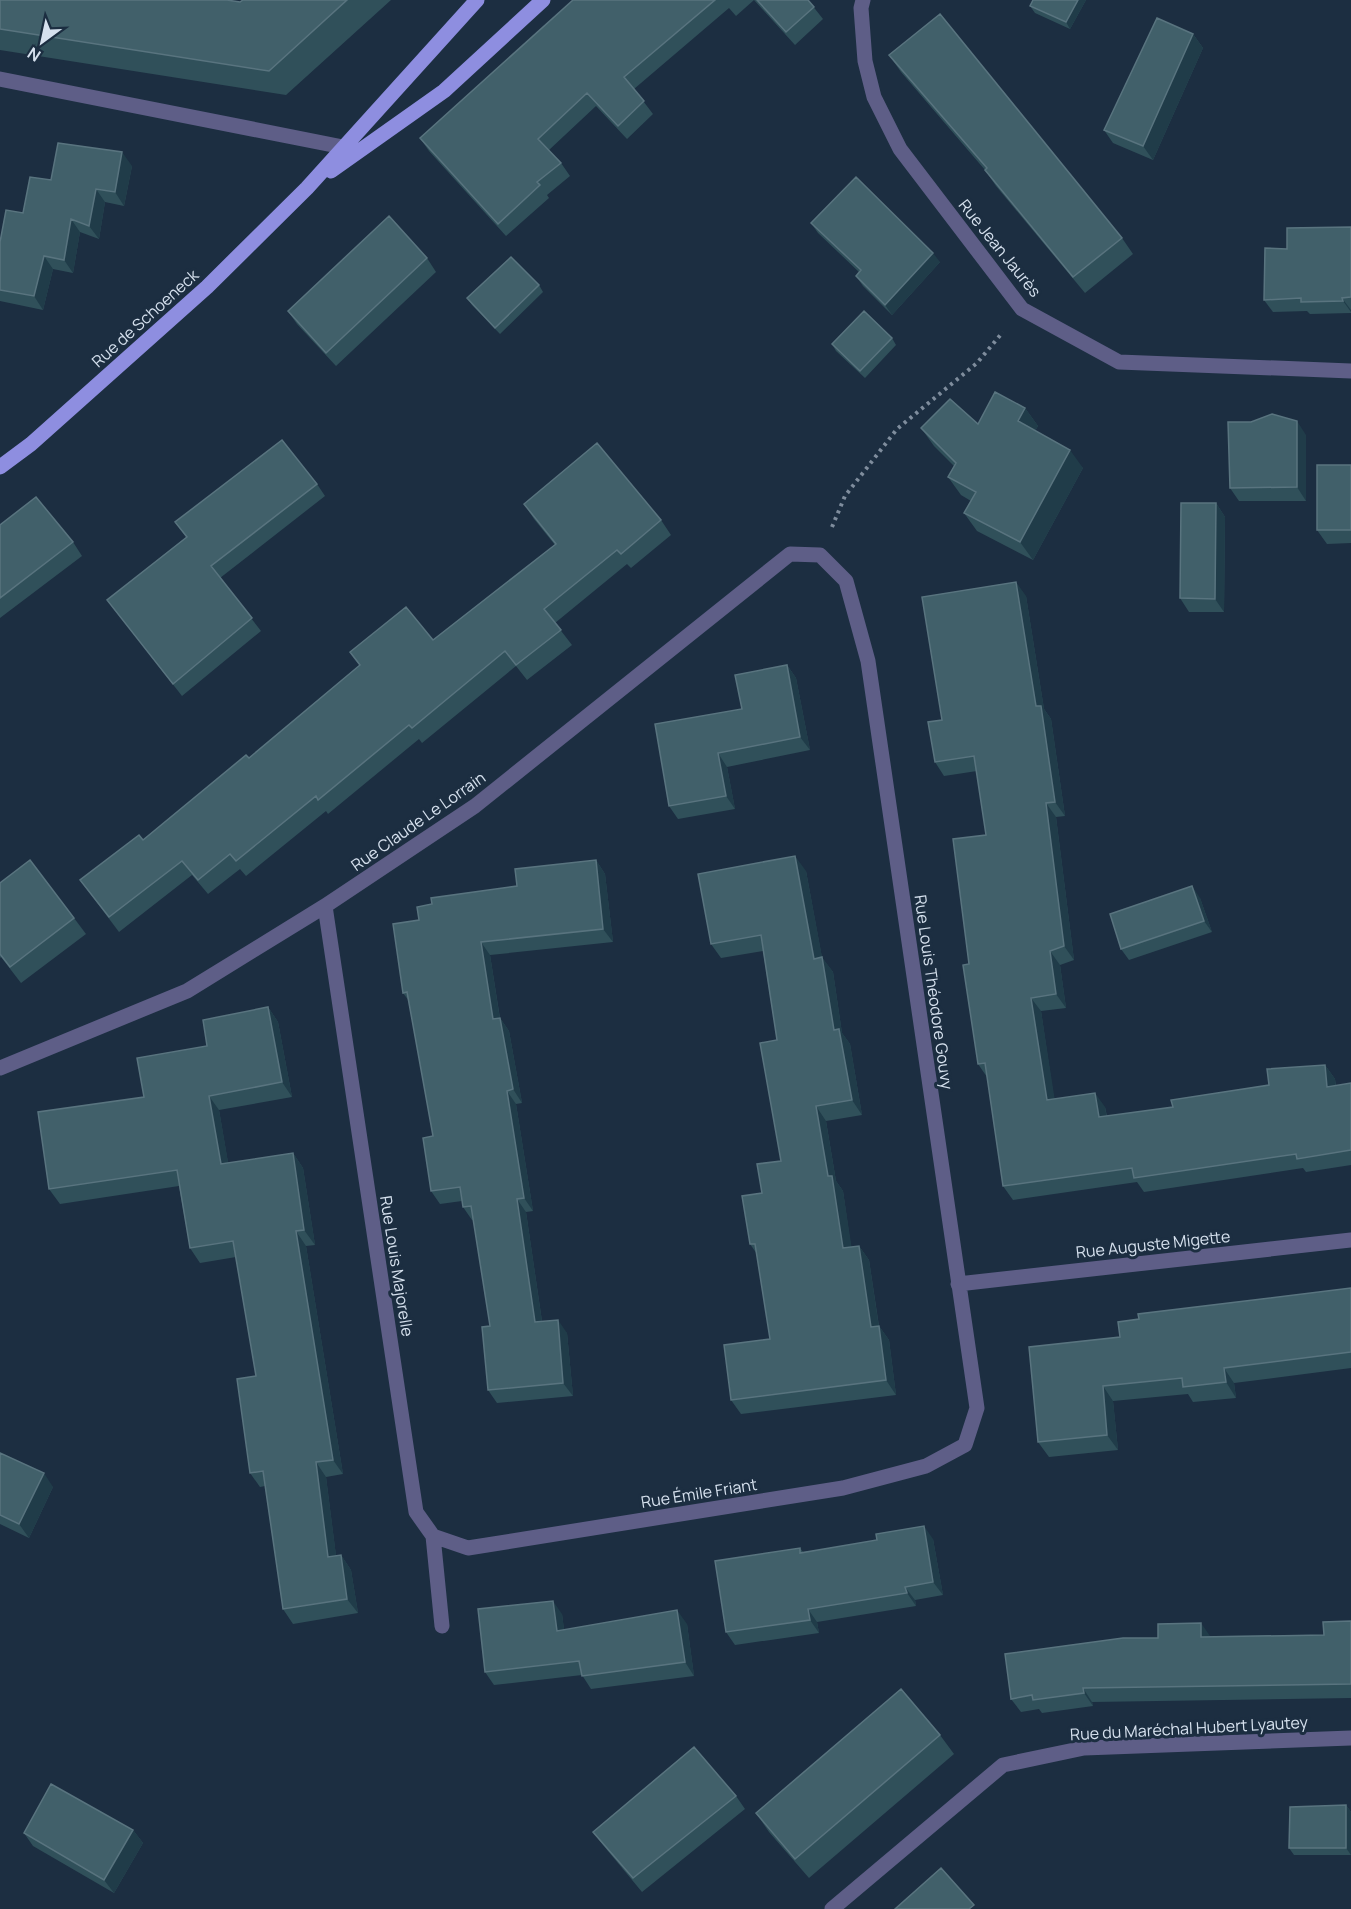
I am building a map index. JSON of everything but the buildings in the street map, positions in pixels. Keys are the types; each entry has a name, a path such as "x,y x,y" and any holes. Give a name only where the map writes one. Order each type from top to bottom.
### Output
{"main road":[{"name":"Rue de Schoeneck","path":"0,467 31,444 207,287 307,188 477,0"},
{"name":"Rue de Schoeneck","path":"307,188 444,91 543,0"}],"street":[{"name":"Rue Jean Jaurès","path":"863,0 861,8 865,61 874,97 900,149 1022,309 1119,362 1351,371"},
{"path":"0,79 360,150"},
{"name":"Rue Claude Le Lorrain","path":"0,1068 187,992 325,906 475,806 790,554 820,555"},
{"name":"Rue Louis Théodore Gouvy","path":"820,555 846,581 868,661 977,1408 965,1445"},
{"name":"Rue Louis Majorelle","path":"325,906 416,1512 433,1536 442,1626"},
{"name":"Rue Auguste Migette","path":"958,1284 1351,1240"},
{"name":"Rue Émile Friant","path":"433,1536 468,1548 843,1488 926,1466 965,1445"},
{"name":"Rue du Maréchal Hubert Lyautey","path":"831,1909 1003,1765 1084,1748 1351,1738"}],"path":[{"path":"820,555 844,496 897,429 977,363 1022,309"}]}
